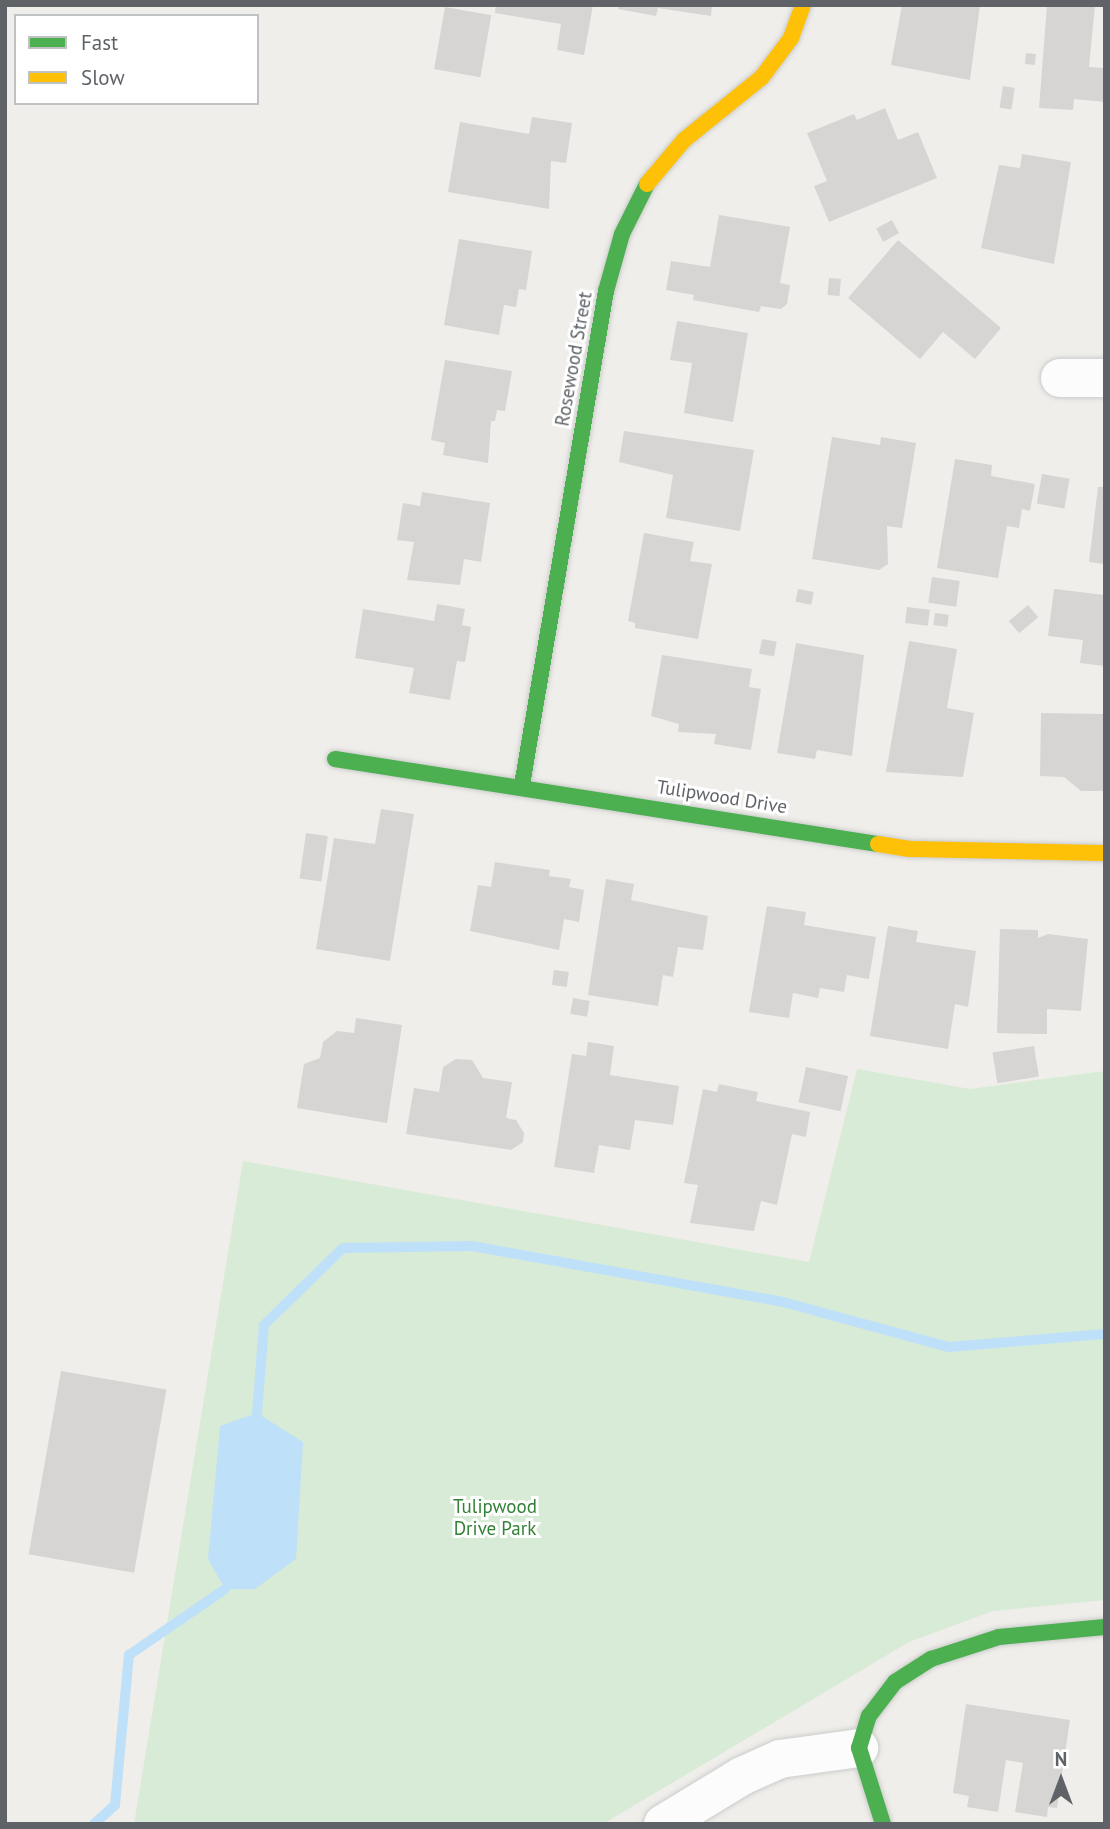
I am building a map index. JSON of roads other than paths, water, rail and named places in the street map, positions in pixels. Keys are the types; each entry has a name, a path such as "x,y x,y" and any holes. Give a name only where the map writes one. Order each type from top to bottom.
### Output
{"street":[{"name":"Rosewood Street","path":"522,785 606,291 622,234 645,186 684,140 762,77 791,38 803,5"},
{"path":"1060,378 1105,378"},
{"name":"Tulipwood Drive","path":"335,759 522,785 910,849 1105,853"},
{"path":"883,1824 859,1748 869,1716 895,1682 931,1659 999,1637 1105,1627"},
{"path":"663,1824 742,1776 780,1759 859,1748"}],"water":[{"path":"257,1413 303,1442 296,1559 255,1589 225,1589 208,1559 220,1426"}],"waterway":[{"path":"257,1413 264,1325 343,1248 472,1246 783,1302 949,1347 1105,1334"},
{"path":"94,1824 115,1805 129,1655 225,1589"}],"park label":[{"name":"Tulipwood Drive Park","path":"495,1518"}]}
